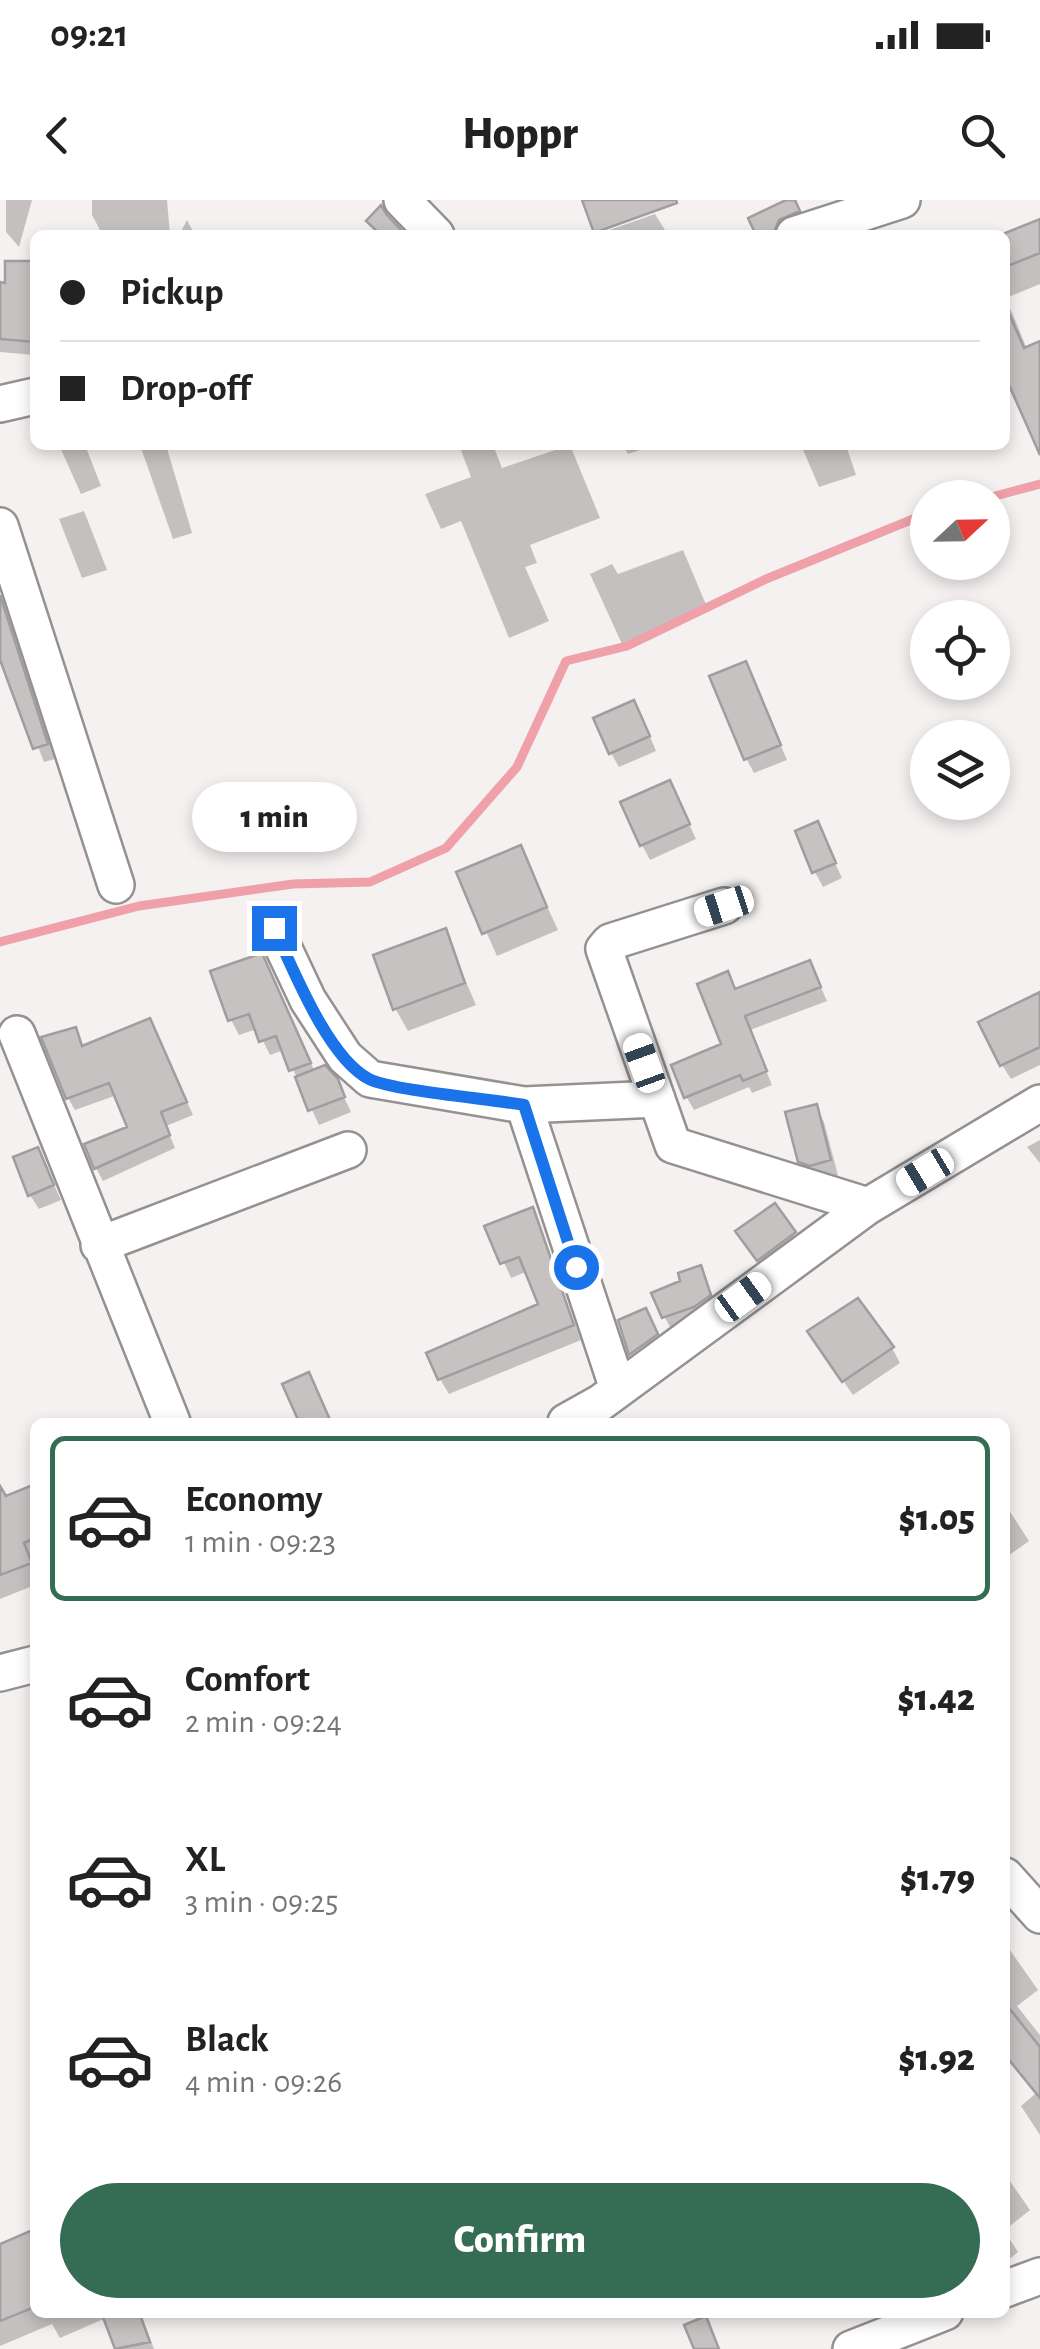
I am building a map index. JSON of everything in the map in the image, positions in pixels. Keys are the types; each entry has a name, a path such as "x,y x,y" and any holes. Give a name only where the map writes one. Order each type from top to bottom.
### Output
{"street":[{"path":"402,200 431,230"},
{"path":"806,230 863,206 902,200"},
{"path":"0,404 30,397"},
{"path":"0,526 116,885"},
{"path":"724,906 610,942 604,949 673,1145 868,1206"},
{"path":"274,928 326,1028 345,1057 370,1079 524,1105 657,1098"},
{"path":"17,1034 98,1245 170,1418"},
{"path":"577,1418 612,1405 868,1206 1040,1103"},
{"path":"524,1105 612,1405"},
{"path":"98,1245 348,1150"},
{"path":"0,1673 30,1665"},
{"path":"1010,1882 1040,1915"},
{"path":"1010,2287 1040,2276"},
{"path":"851,2349 930,2318"}],"building":[{"path":"582,200 676,200 677,203 602,230 593,230"},
{"path":"786,200 795,200 800,211 779,220 775,230 754,230 748,218"},
{"path":"381,205 401,230 376,230 366,221"},
{"path":"1040,219 1040,253 1010,265 1010,231"},
{"path":"5,261 30,261 30,342 0,339 0,282 5,283"},
{"path":"1010,316 1024,348 1040,341 1040,455 1010,387"},
{"path":"0,595 48,744 33,749 0,660"},
{"path":"746,661 781,745 744,760 709,676"},
{"path":"634,700 650,736 609,754 593,718"},
{"path":"670,780 690,824 640,846 620,802"},
{"path":"818,821 836,863 812,873 795,831"},
{"path":"521,845 547,907 482,934 456,872"},
{"path":"446,928 465,983 393,1010 373,955"},
{"path":"262,953 311,1063 289,1071 276,1036 259,1042 249,1014 228,1021 210,971"},
{"path":"810,960 821,987 745,1016 767,1071 743,1081 740,1075 684,1098 671,1065 721,1044 697,984 728,971 735,989"},
{"path":"1040,992 1040,1047 1000,1066 978,1022"},
{"path":"150,1018 187,1102 161,1112 170,1135 94,1169 84,1144 127,1127 109,1083 66,1099 41,1037 76,1027 82,1046"},
{"path":"325,1065 338,1079 345,1097 308,1111 295,1077"},
{"path":"817,1104 831,1160 810,1166 798,1162 785,1112"},
{"path":"38,1147 54,1185 28,1196 13,1157"},
{"path":"775,1203 796,1232 757,1261 735,1231"},
{"path":"533,1207 574,1325 438,1380 426,1353 538,1304 519,1257 500,1264 484,1226"},
{"path":"701,1265 711,1295 694,1307 662,1318 651,1293 680,1281 678,1273"},
{"path":"858,1298 894,1347 842,1382 807,1331"},
{"path":"646,1308 658,1334 629,1355 618,1320"},
{"path":"309,1372 329,1418 297,1418 282,1384"},
{"path":"0,1486 6,1496 30,1486 30,1540 24,1543 30,1564 0,1575"},
{"path":"1010,2009 1040,2047 1040,2098 1010,2061"},
{"path":"30,2231 30,2309 0,2321 0,2244"},
{"path":"103,2318 141,2318 150,2342 115,2349"},
{"path":"707,2318 719,2349 694,2349 684,2325"}],"waterway":[{"path":"1010,492 1040,484"},
{"path":"0,942 139,906 293,884 370,882 446,848 517,767 566,661 627,646 766,579 910,520"}],"route":[{"path":"274,928 308,1000 345,1057 370,1079 524,1105 576,1267"}]}
